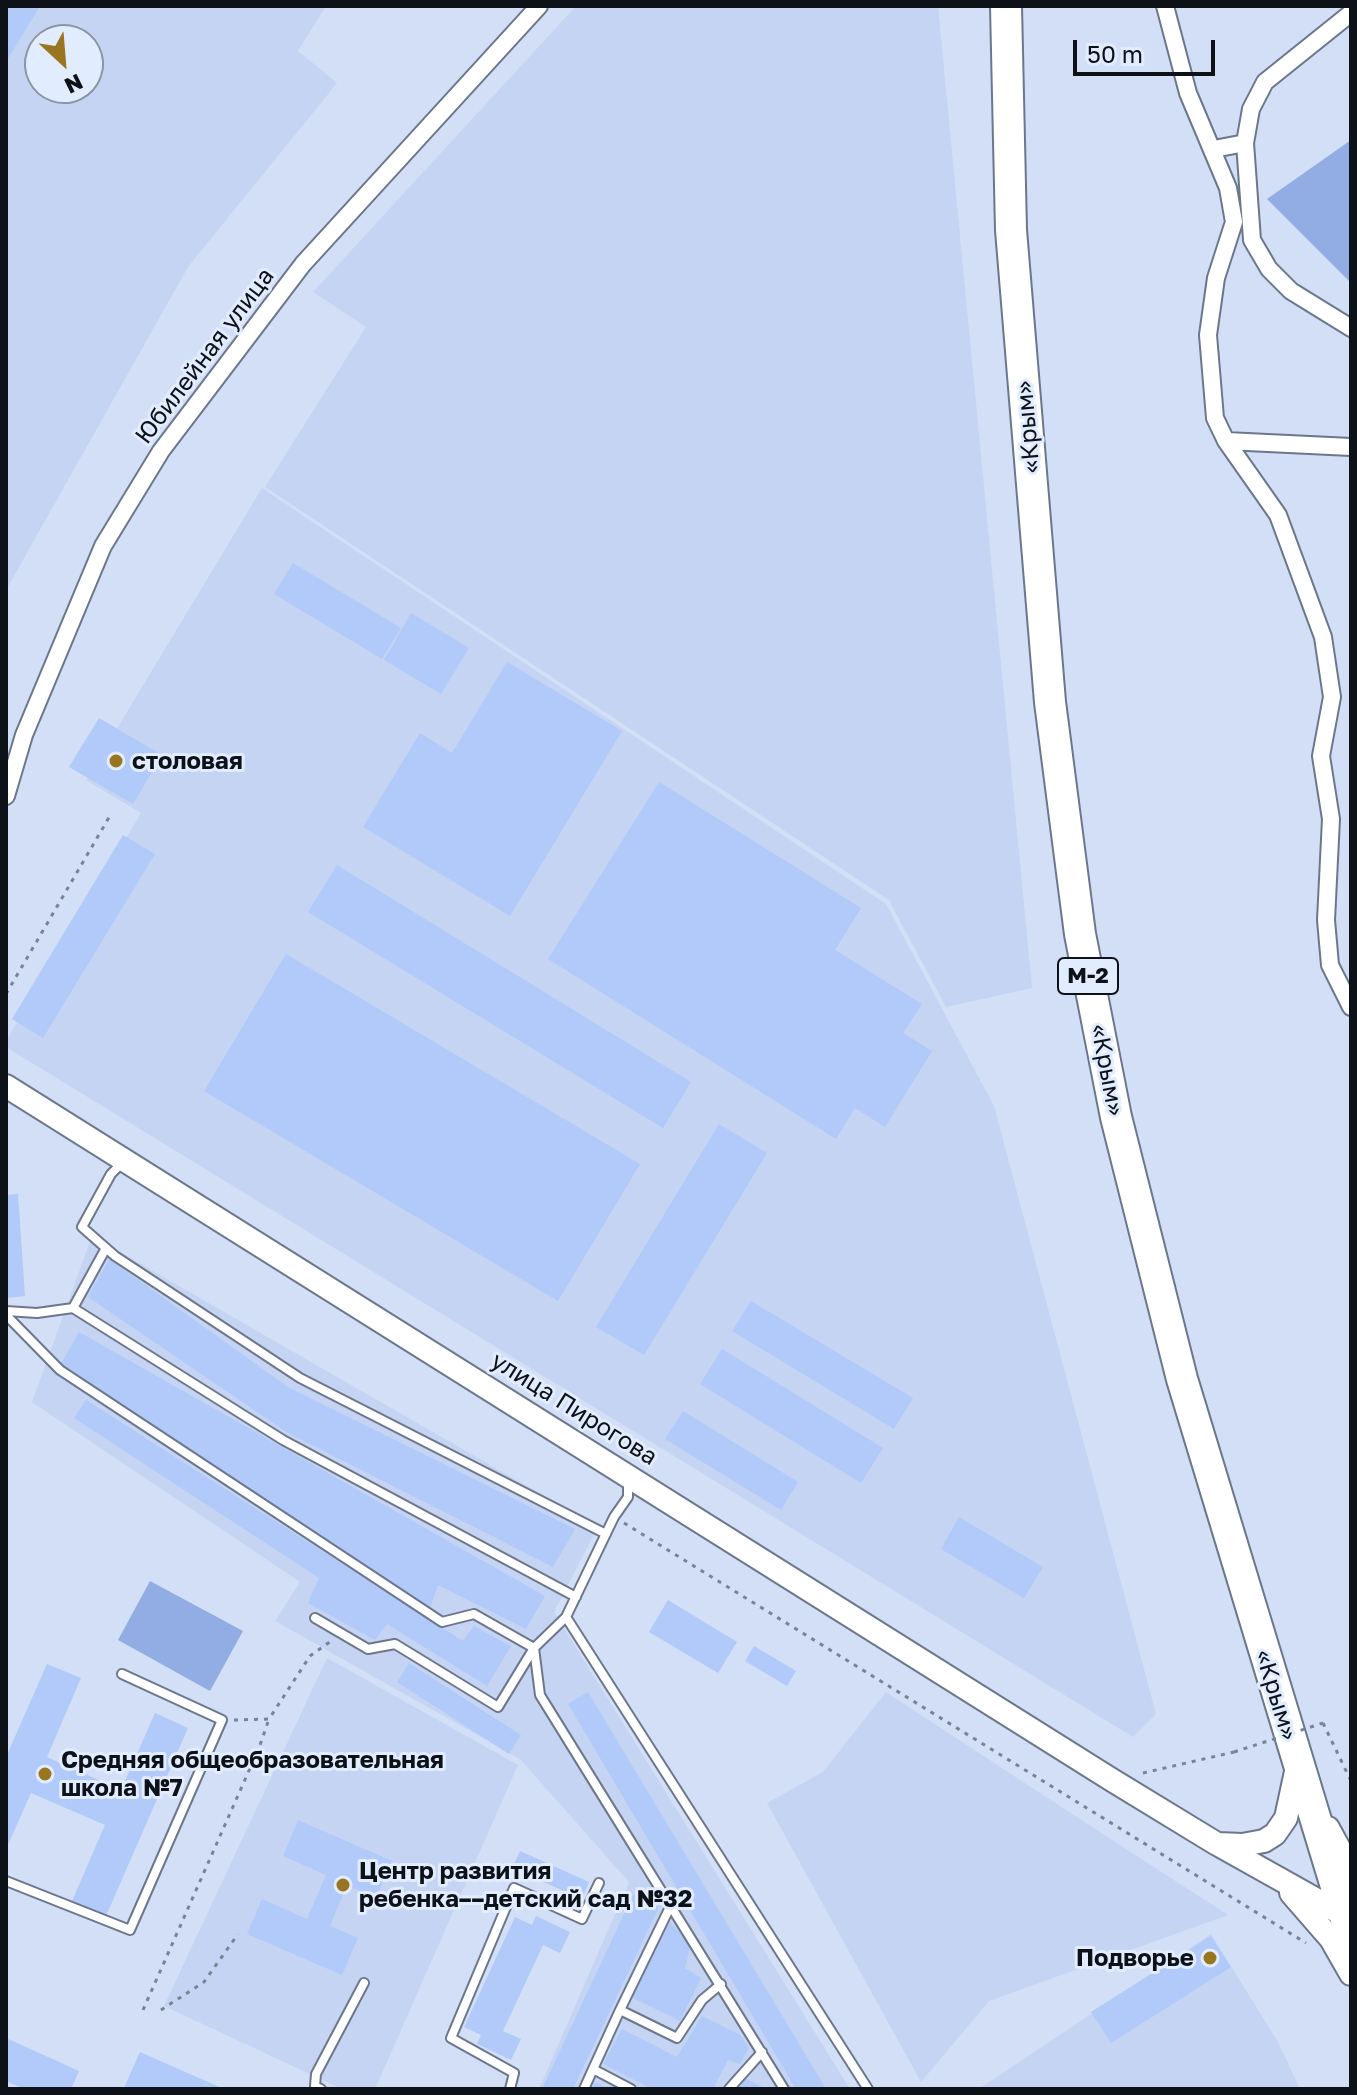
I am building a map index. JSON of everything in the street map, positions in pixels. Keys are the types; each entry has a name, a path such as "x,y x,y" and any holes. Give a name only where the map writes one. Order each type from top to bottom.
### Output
{"highway":[{"name":"«Крым»","path":"1006,6 1011,230 1050,702 1080,934 1116,1117 1182,1379 1297,1766 1348,1923"}],"street":[{"name":"Юбилейная улица","path":"6,796 24,735 103,546 161,451 303,264 539,6"},
{"path":"1165,6 1188,93 1228,188 1234,222 1216,278 1208,335 1215,418 1226,441 1278,515 1323,637 1332,697 1321,756 1331,819 1326,920 1330,965 1351,1007"},
{"path":"1351,13 1265,82 1251,109 1245,143 1252,240 1269,269 1291,291 1351,328"},
{"path":"1214,149 1245,143"},
{"path":"1226,441 1351,447"},
{"name":"улица Пирогова","path":"6,1086 1217,1844"},
{"path":"1217,1844 1242,1845 1264,1841 1275,1834 1286,1818 1297,1766"},
{"path":"1297,1766 1351,1870"},
{"path":"1217,1844 1348,1923"},
{"path":"1217,1844 1281,1883 1316,1919 1351,1974"}],"lane":[{"path":"124,1160 111,1174 82,1227 106,1248 300,1378 606,1534"},
{"path":"73,1308 106,1248"},
{"path":"6,1313 73,1308 283,1440 576,1597"},
{"path":"6,1313 60,1370 442,1622 474,1614 534,1648"},
{"path":"315,1618 368,1649 395,1644 498,1707 534,1648 566,1617 614,1517 628,1497 628,1474"},
{"path":"566,1617 868,2089"},
{"path":"534,1648 540,1695 784,2089"},
{"path":"6,1881 130,1930 222,1720 122,1674"},
{"path":"510,2089 514,2073 451,2038 514,1888 582,1919 599,1883"},
{"path":"584,2089 671,1905"},
{"path":"321,2089 315,2086 316,2074 364,1983"},
{"path":"620,2010 677,2038 702,2000 721,1984"},
{"path":"729,2089 762,2052"},
{"path":"593,2069 631,2089"}],"path":[{"path":"6,994 111,814"},
{"path":"614,1517 1312,1947"},
{"path":"143,2010 269,1719 310,1656 329,1645 337,1631"},
{"path":"222,1720 269,1719"},
{"path":"1112,1780 1234,1752 1323,1723 1351,1781"},
{"path":"161,2010 204,1982 238,1934"}],"shaded area":[{"path":"6,6 326,6 298,51 337,83 188,267 6,590"},
{"path":"576,6 938,6 1032,988 946,1007 889,900 265,487 366,327 313,292"},
{"path":"1351,140 1351,283 1267,199"},
{"path":"262,488 886,904 994,1106 1156,1714 1133,1737 6,1047 6,1041 141,813 86,780"},
{"path":"92,1236 598,1527 554,1612 850,2089 539,2089 629,1882 520,1759 275,1621 300,1582 32,1402"},
{"path":"150,1581 243,1631 210,1691 118,1640"},
{"name":"Центр развития ребенка––детский сад №32","path":"327,1658 518,1765 375,2089 342,2089 164,2006"},
{"path":"886,1692 1228,1915 989,2001 921,2082 767,1803 823,1772"},
{"path":"1211,1934 1278,2042 1300,2089 979,2089"}],"building":[{"path":"6,6 40,6 29,24 24,24 24,32 6,62"},
{"path":"293,563 401,628 382,659 274,594"},
{"path":"411,613 469,648 441,694 384,660"},
{"path":"507,662 622,731 510,916 363,827 420,733 452,753"},
{"name":"столовая","path":"99,718 162,755 133,804 69,767"},
{"path":"659,782 861,908 835,950 922,1004 903,1033 932,1051 885,1127 855,1108 836,1139 548,959"},
{"path":"123,835 155,854 43,1038 12,1019"},
{"path":"337,865 691,1082 663,1128 308,912"},
{"path":"286,954 640,1164 558,1301 204,1091"},
{"path":"719,1124 767,1153 644,1355 596,1327"},
{"path":"18,1194 25,1296 6,1298 6,1195"},
{"path":"109,1259 288,1387 575,1529 553,1567 288,1433 88,1297"},
{"path":"751,1301 913,1398 894,1429 732,1331"},
{"path":"79,1332 545,1596 526,1629 438,1585 430,1608 61,1364"},
{"path":"722,1349 883,1448 861,1483 700,1384"},
{"path":"86,1400 463,1641 474,1626 511,1646 487,1686 387,1624 375,1640 308,1603 319,1578 74,1418"},
{"path":"683,1411 798,1482 781,1510 665,1439"},
{"path":"959,1517 1043,1567 1024,1598 941,1549"},
{"path":"668,1600 737,1642 718,1673 649,1632"},
{"path":"754,1646 796,1671 787,1686 745,1661"},
{"path":"409,1663 521,1735 509,1754 397,1682"},
{"name":"Средняя общеобразовательная школа №7","path":"47,1664 81,1678 47,1757 121,1790 155,1713 188,1728 106,1916 72,1901 105,1825 31,1793 6,1849 6,1757"},
{"path":"588,1692 826,2089 796,2089 568,1704"},
{"path":"298,1820 392,1861 376,1898 347,1885 330,1926 358,1938 342,1975 247,1934 262,1899 307,1919 326,1875 283,1856"},
{"path":"520,1851 589,1882 582,1899 512,1868"},
{"path":"633,1895 659,1907 573,2089 542,2089"},
{"path":"536,1916 570,1932 560,1953 543,1945 503,2031 521,2039 511,2060 477,2044 481,2035 464,2027 515,1917 532,1925"},
{"path":"670,1922 691,1945 685,1968 701,1978 680,2021 631,1997"},
{"path":"1211,1936 1231,1967 1111,2043 1091,2012"},
{"path":"702,2016 740,2035 749,2048 740,2064 728,2060 713,2089 652,2089 603,2064 622,2029 677,2057"},
{"path":"6,2038 79,2071 71,2089 24,2089 6,2081"},
{"path":"140,2052 224,2089 124,2088"},
{"path":"745,2078 766,2089 740,2089"},
{"path":"595,2082 608,2089 591,2089"}],"place":[{"name":"столовая","path":"116,761"},
{"name":"Средняя общеобразовательная школа №7","path":"45,1774"},
{"name":"Центр развития ребенка––детский сад №32","path":"343,1885"},
{"name":"Подворье","path":"1210,1958"}]}
